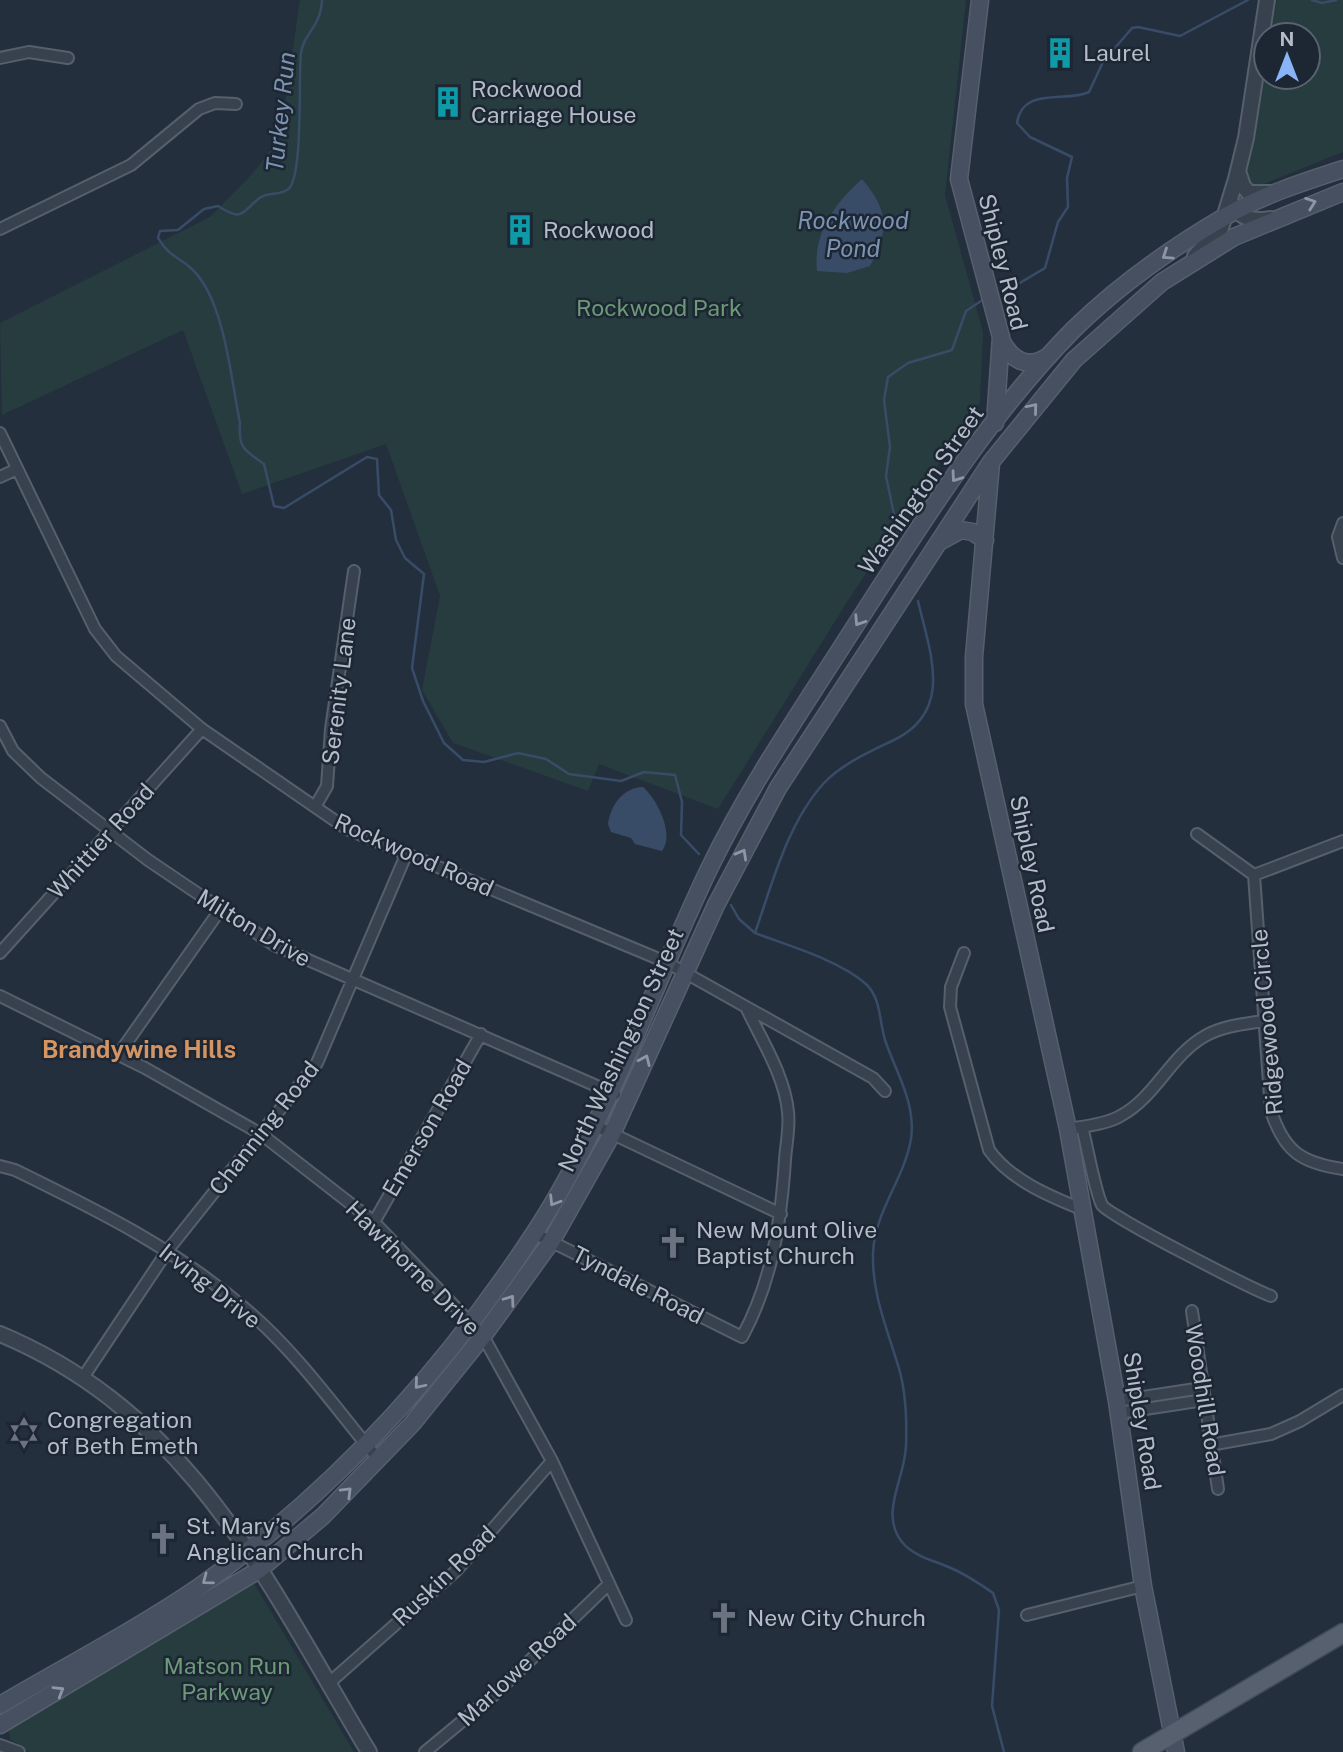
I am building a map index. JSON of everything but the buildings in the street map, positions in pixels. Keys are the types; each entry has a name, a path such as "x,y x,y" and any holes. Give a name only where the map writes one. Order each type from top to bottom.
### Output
{"main road":[{"name":"Shipley Road","path":"981,0 959,179 1001,340 974,657 974,704 1075,1128 1084,1210 1118,1407 1143,1586 1176,1752"},
{"name":"Washington Street","path":"666,962 711,864 767,764 897,564 995,421 1050,355 1096,310 1230,209 1343,169"},
{"name":"Washington Street","path":"991,462 1074,360 1162,282 1234,237 1343,192"},
{"path":"1001,340 1008,351 1022,362 1034,363 1050,355"},
{"name":"North Washington Street","path":"0,1725 259,1570 323,1516 379,1460 483,1336 551,1242 612,1133 729,877 778,788 914,576 991,462"},
{"path":"928,555 957,530 974,532 985,540"},
{"name":"North Washington Street","path":"0,1705 197,1589 337,1476 367,1446 468,1323 534,1233 594,1125 666,962"},
{"path":"1142,1752 1343,1633"}],"street":[{"path":"1162,282 1205,248 1221,228 1230,209 1267,0"},
{"path":"0,58 29,52 68,58"},
{"path":"0,229 131,165 199,109 215,103 236,104"},
{"path":"1238,170 1243,186 1249,192 1275,192"},
{"path":"1230,209 1250,219 1273,219"},
{"name":"Rockwood Road","path":"0,433 97,632 116,656 202,729 347,829 666,962 873,1078 885,1091"},
{"path":"0,477 17,469"},
{"path":"1343,523 1338,537 1343,558"},
{"name":"Serenity Lane","path":"315,807 327,786 331,729 354,571"},
{"name":"Whittier Road","path":"0,953 202,729"},
{"name":"Milton Drive","path":"1,730 22,763 220,910 295,957 481,1034 627,1100"},
{"path":"1197,834 1254,875 1343,841"},
{"name":"Channing Road","path":"82,1379 168,1250 317,1063 406,855"},
{"name":"Ridgewood Circle","path":"1254,875 1271,1111 1279,1136 1304,1159 1322,1166 1343,1169"},
{"path":"118,1055 220,910"},
{"path":"964,953 951,987 950,1007 989,1150 1000,1165 1053,1198 1084,1210"},
{"name":"Hawthorne Drive","path":"0,996 118,1055 261,1134 374,1222 483,1336 552,1461 626,1620"},
{"path":"594,1125 781,1214 788,1112 780,1082 746,1006"},
{"path":"1263,1021 1228,1027 1205,1036 1178,1058 1147,1096 1121,1116 1075,1128 1102,1206 1114,1216 1157,1236 1246,1287 1271,1296"},
{"name":"Emerson Road","path":"374,1222 481,1034"},
{"name":"Irving Drive","path":"0,1166 39,1182 136,1230 168,1250 249,1312 312,1377 379,1460"},
{"name":"Tyndale Road","path":"534,1233 742,1337 768,1276 781,1214"},
{"name":"Woodhill Road","path":"1192,1311 1218,1489"},
{"path":"0,1334 82,1379 144,1425 171,1452 249,1549 369,1752"},
{"path":"1118,1407 1202,1388"},
{"path":"1210,1445 1271,1434 1300,1421 1343,1395"},
{"path":"1118,1407 1204,1401"},
{"name":"Ruskin Road","path":"328,1684 457,1570 552,1461"},
{"name":"Marlowe Road","path":"425,1752 495,1694 608,1585"},
{"path":"1027,1615 1143,1586"},
{"path":"0,1725 0,1743 19,1752"}],"green space":[{"name":"Rockwood Park","path":"300,0 966,0 945,195 983,332 980,402 847,602 718,809 599,764 588,791 453,743 422,690 440,596 386,444 242,494 183,330 2,415 0,323 210,217 254,172 280,137"},
{"path":"1277,0 1343,0 1343,152 1254,188 1248,184 1245,170 1255,130 1260,91 1322,91 1322,21 1273,21"},
{"name":"Matson Run Parkway","path":"252,1580 354,1752 29,1752 10,1739 9,1726"}],"water":[{"name":"Rockwood Pond","path":"862,179 877,201 883,221 881,242 870,266 847,273 817,271 822,232 843,198"},
{"path":"643,787 663,817 666,836 662,851 635,844 631,838 611,832 608,824 619,798 630,790"}],"waterway":[{"name":"Turkey Run","path":"322,0 319,17 302,46 298,149 296,168 287,190 261,197 239,214 218,206 204,209 178,230 160,231 158,238 171,254 193,270 213,301 230,364 241,443 264,464 274,506 284,508 367,457 377,459 379,495 391,510 396,540 405,558 424,574 412,668 423,701 444,743 463,760 484,762 518,753 546,759 569,774 621,781 644,772 675,775 682,802 681,835 699,854"},
{"path":"1003,293 1045,268 1058,222 1068,207 1067,178 1072,157 1030,137 1017,123 1021,111 1036,100 1089,92 1103,62 1132,28 1180,36 1248,0"},
{"path":"1312,0 1322,3 1336,0"},
{"path":"899,538 886,476 890,447 884,400 888,377 908,363 952,350 966,311 981,301"},
{"path":"918,601 932,661 931,698 924,714 912,729 839,770 811,799 782,854 755,933 828,961 866,984 878,1004 886,1043 908,1101 911,1139 902,1168 878,1224 873,1254 877,1296 900,1372 905,1404 905,1458 895,1496 893,1519 896,1531 907,1547 963,1574 993,1593 999,1610 992,1706 1004,1752"},
{"name":"Turkey Run","path":"731,905 739,919 755,933"}],"place":[{"name":"Laurel","path":"1060,53"},
{"name":"Rockwood Carriage House","path":"448,102"},
{"name":"Rockwood","path":"520,230"},
{"name":"New Mount Olive Baptist Church","path":"673,1243"},
{"name":"Congregation of Beth Emeth","path":"24,1433"},
{"name":"St. Mary’s Anglican Church","path":"163,1539"},
{"name":"New City Church","path":"724,1618"}],"district":[{"name":"Brandywine Hills","path":"139,1050"}]}
